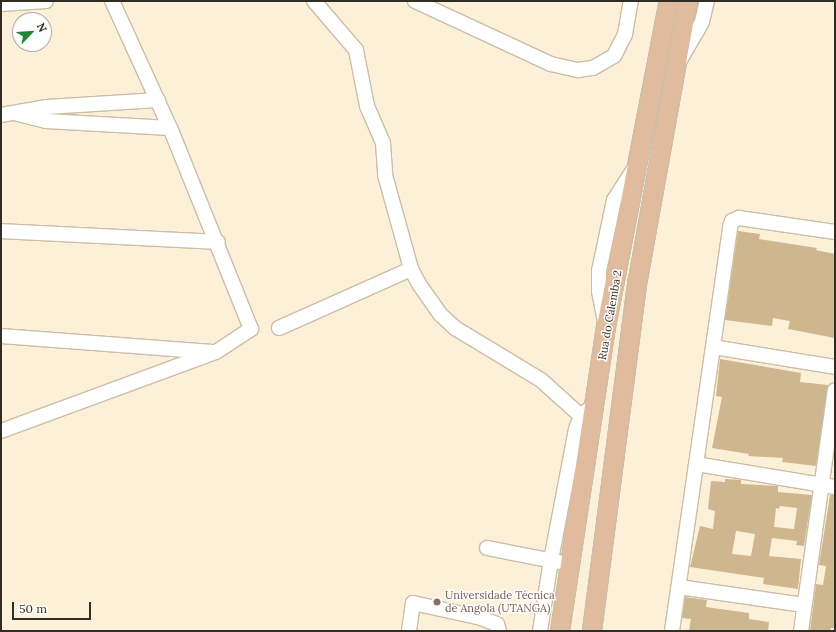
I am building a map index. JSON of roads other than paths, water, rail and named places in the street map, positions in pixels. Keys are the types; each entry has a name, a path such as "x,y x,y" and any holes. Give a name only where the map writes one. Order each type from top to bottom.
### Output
{"main road":[{"name":"Rua do Calemba 2","path":"560,631 606,327 639,163 669,1"},
{"name":"Rua do Calemba 2","path":"592,630 638,279 688,1"},
{"path":"571,564 578,554 588,549 598,556 601,570"}],"street":[{"path":"1,4 46,1"},
{"path":"1,431 216,352 246,334 251,324 158,100 112,1"},
{"path":"314,1 356,50 367,106 383,143 385,175 411,269 445,320 541,380 582,416"},
{"path":"415,1 551,64 578,70 593,68 614,56 625,34 631,1"},
{"path":"676,65 702,22 707,1"},
{"path":"1,115 15,114 47,107 158,100"},
{"path":"15,114 46,121 170,128"},
{"path":"672,631 732,221 739,218 835,232"},
{"path":"1,231 218,242"},
{"path":"279,328 411,269"},
{"path":"1,336 216,352"},
{"path":"713,347 835,367"},
{"path":"801,631 804,605 829,486 835,390"},
{"path":"540,631 550,560 576,429 582,416 596,401"},
{"path":"696,464 829,486"},
{"path":"488,548 571,564"},
{"path":"678,587 804,605"},
{"path":"409,631 413,603 481,618 497,624 499,631"}],"place":[{"name":"Universidade Técnica de Angola (UTANGA)","path":"437,602"}]}
